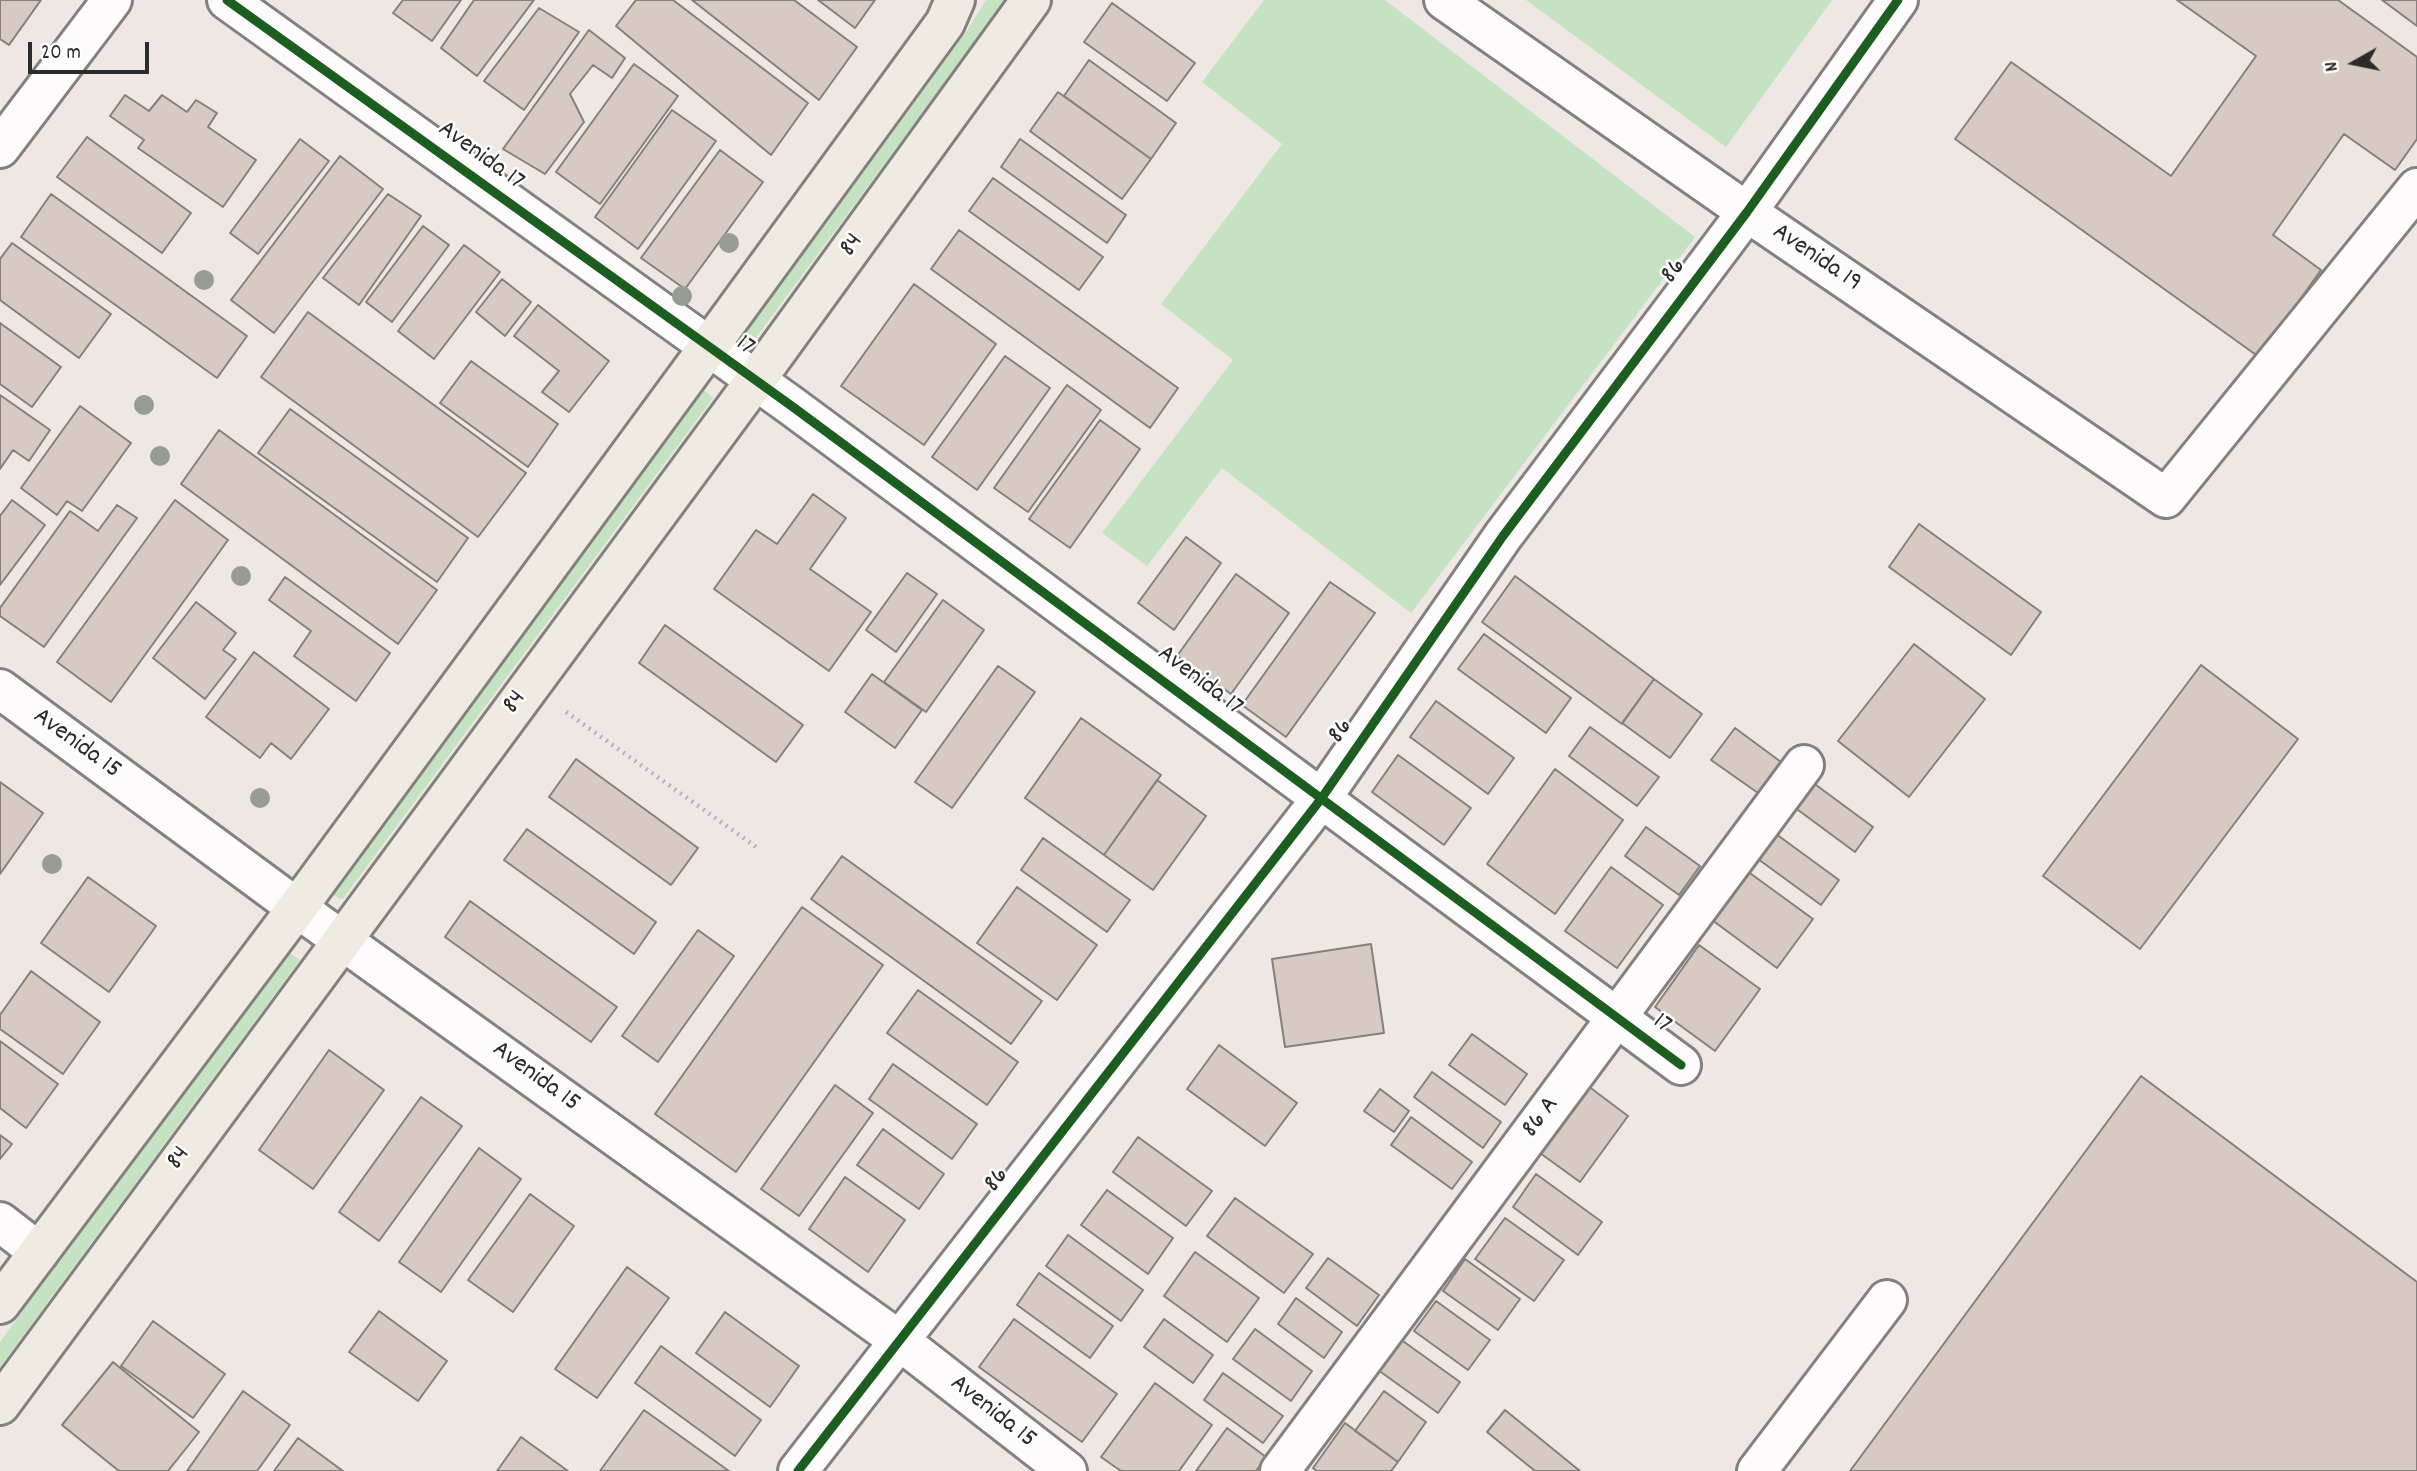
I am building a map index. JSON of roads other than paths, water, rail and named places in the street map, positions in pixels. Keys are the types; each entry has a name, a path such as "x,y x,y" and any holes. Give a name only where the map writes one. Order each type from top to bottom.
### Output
{"main road":[{"name":"84","path":"0,1405 755,381 1031,0"},
{"name":"84","path":"0,1304 297,908 954,8"}],"street":[{"path":"0,148 112,0"},
{"name":"Avenida 17","path":"227,0 708,348"},
{"name":"86","path":"798,1471 1321,799 1503,536 1747,212 1898,0"},
{"name":"Avenida 19","path":"1456,9 1747,212 2166,498 2417,188"},
{"name":"17","path":"708,348 755,381"},
{"name":"Avenida 17","path":"755,381 1616,1019"},
{"name":"Avenida 15","path":"0,689 341,940 900,1341 1067,1471"},
{"name":"86 A","path":"1280,1471 1804,765"},
{"name":"17","path":"1616,1019 1681,1065"},
{"path":"0,1222 39,1252"},
{"path":"1757,1471 1887,1300"}]}
